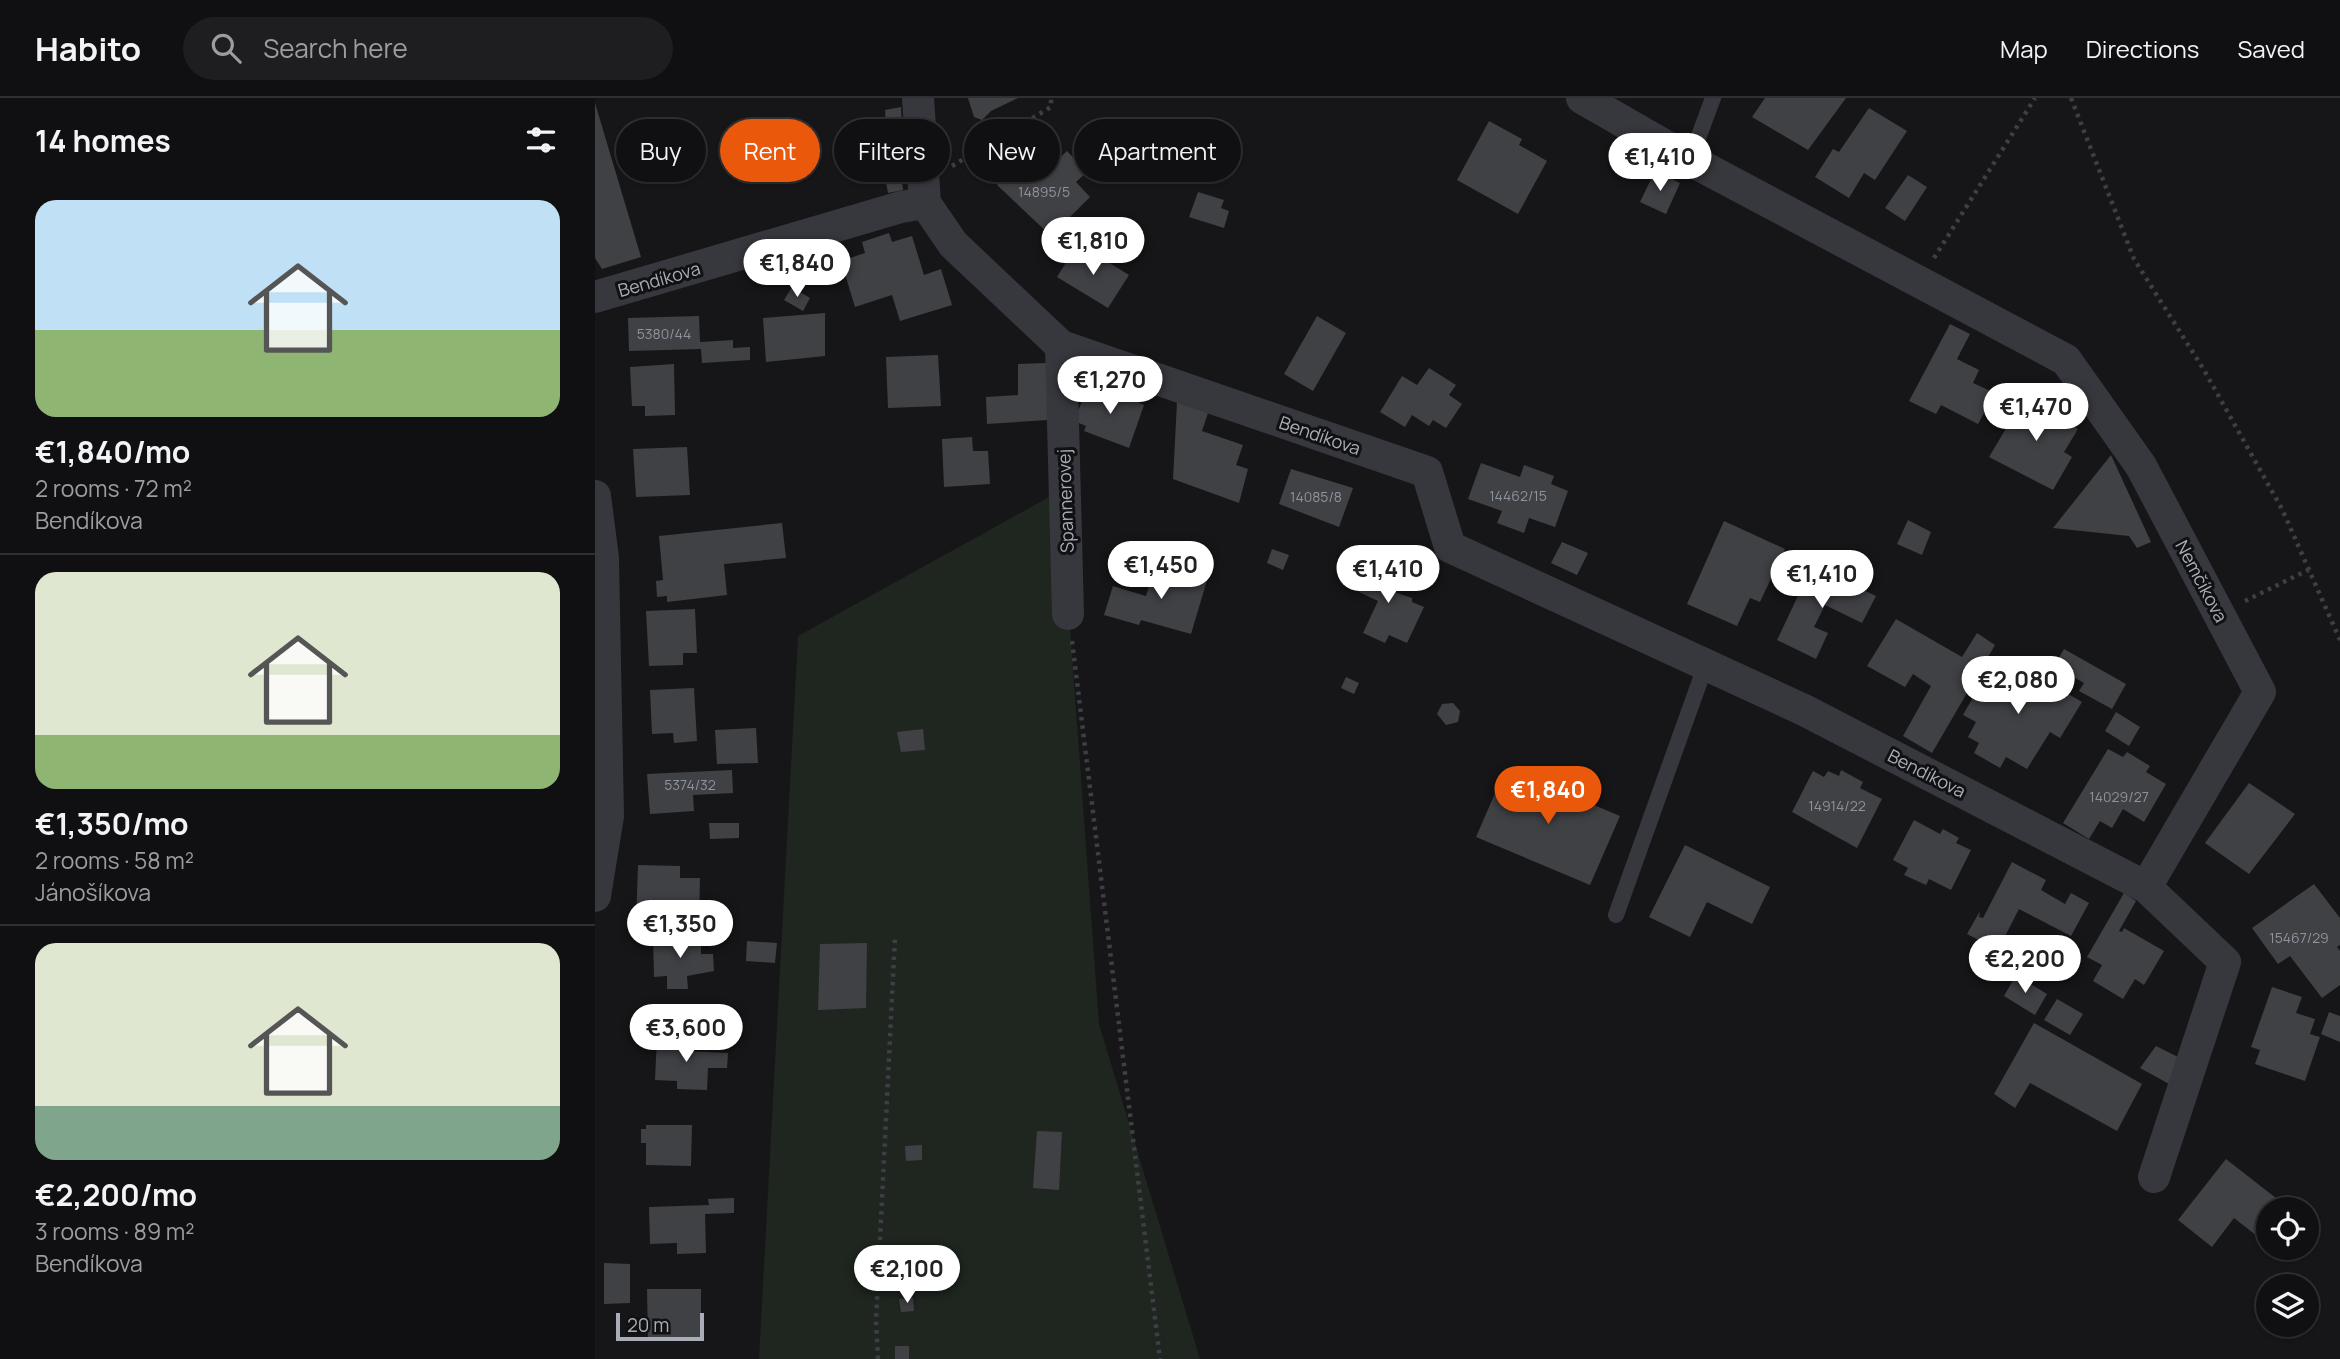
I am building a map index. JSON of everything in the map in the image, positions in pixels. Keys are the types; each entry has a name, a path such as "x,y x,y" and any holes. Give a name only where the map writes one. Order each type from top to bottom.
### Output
{"street":[{"path":"918,98 925,203"},
{"name":"Nemčíkova","path":"1582,98 1690,160 2066,360 2141,466 2260,692 2146,887"},
{"name":"Bendíkova","path":"595,298 901,207 925,203 953,244 1061,346 1427,472 1450,547 1804,710 2146,887"},
{"name":"Spannerovej","path":"1061,346 1068,614"},
{"path":"595,496 603,558 608,816 595,896"},
{"path":"2146,887 2225,962 2154,1177"}],"lane":[{"path":"1690,160 1713,98"},
{"path":"1616,915 1706,664"}],"path":[{"path":"925,203 931,179 1051,107 1051,98"},
{"path":"1918,282 2035,98"},
{"path":"2071,98 2134,259 2204,370 2282,509 2340,640"},
{"path":"2220,614 2310,569"},
{"path":"1068,614 1160,1359"},
{"path":"878,1359 876,1321 895,937"}],"shaded area":[{"path":"1060,491 1099,1024 1200,1359 759,1359 798,636"}],"building":[{"path":"968,98 1018,98 991,111 983,119 974,117"},
{"path":"1765,98 1846,98 1808,150 1752,117"},
{"path":"595,103 616,173 616,182 619,182 641,257 602,269 595,258"},
{"path":"901,107 902,119 885,119 885,110"},
{"path":"1869,108 1907,131 1875,180 1864,173 1849,198 1815,177 1833,149 1839,152"},
{"path":"1489,121 1522,139 1519,145 1547,161 1518,214 1457,180"},
{"path":"1067,151 1074,158 1074,182 1090,197 1051,236 997,185 1000,182 1060,182 1060,158"},
{"path":"1655,171 1680,183 1666,214 1640,202"},
{"path":"1908,175 1927,187 1905,221 1885,208"},
{"path":"886,182 902,182 903,190 888,193"},
{"path":"1198,192 1224,200 1221,208 1229,211 1224,228 1189,217"},
{"path":"889,233 892,242 912,236 924,275 941,269 952,305 900,321 892,295 855,307 841,261 865,253 862,242"},
{"path":"1075,248 1092,259 1095,254 1129,275 1108,308 1057,277"},
{"path":"792,287 810,298 803,311 784,300"},
{"path":"825,313 825,356 766,362 763,318"},
{"path":"699,316 700,342 733,340 733,348 750,347 750,360 702,363 701,349 629,351 628,318"},
{"path":"1317,316 1346,333 1313,391 1284,374"},
{"path":"1950,324 1970,334 1957,359 1979,370 1973,383 1995,393 1978,424 1941,405 1936,414 1909,401"},
{"path":"938,355 941,406 888,408 886,357"},
{"path":"1046,363 1048,420 987,424 986,397 1018,395 1018,364"},
{"path":"674,364 675,415 645,416 645,406 632,406 630,367"},
{"path":"1429,368 1456,385 1449,395 1462,404 1446,428 1433,420 1429,426 1412,415 1405,427 1380,412 1402,376 1417,385"},
{"path":"1104,388 1144,405 1129,448 1084,431 1086,426 1074,421 1087,389 1101,395"},
{"path":"2027,393 2057,407 2051,415 2078,429 2064,452 2072,457 2053,490 1989,457"},
{"path":"1177,402 1208,413 1202,431 1243,445 1236,465 1248,469 1239,503 1173,479"},
{"path":"972,437 973,451 988,451 990,484 944,487 942,439"},
{"path":"687,447 690,495 636,497 633,449"},
{"path":"2111,455 2151,542 2137,548 2129,536 2053,528"},
{"path":"1481,463 1520,477 1524,465 1554,476 1551,484 1568,491 1555,527 1529,518 1524,533 1497,523 1502,511 1468,499"},
{"path":"1291,469 1353,488 1339,527 1279,504"},
{"path":"1908,520 1931,532 1922,555 1897,544"},
{"path":"1724,521 1785,549 1760,602 1750,598 1737,626 1687,604"},
{"path":"782,523 786,558 724,564 727,595 667,602 667,596 657,597 656,581 663,580 659,536"},
{"path":"1562,542 1588,553 1577,575 1551,563"},
{"path":"1272,549 1289,555 1283,570 1267,563"},
{"path":"1368,557 1395,569 1385,589 1412,598 1412,602 1424,607 1407,643 1389,635 1385,643 1363,633 1378,601 1359,592"},
{"path":"1812,566 1876,596 1862,623 1825,605 1814,627 1828,633 1816,659 1777,640"},
{"path":"1149,569 1179,578 1181,569 1208,577 1191,634 1141,620 1139,625 1104,615 1113,586 1146,596 1149,586 1145,585"},
{"path":"695,609 697,653 683,653 683,665 649,666 646,611"},
{"path":"1896,619 1962,657 1977,633 1995,645 1932,753 1903,736 1931,686 1913,674 1905,687 1867,666"},
{"path":"2064,649 2126,684 2112,709 2079,691 2084,683 2054,666"},
{"path":"2012,661 2082,702 2060,738 2050,732 2027,769 2006,757 2000,768 1974,753 1979,743 1968,737 1976,722 1963,715 1984,678 1998,686"},
{"path":"1346,677 1359,683 1354,694 1341,688"},
{"path":"694,688 697,741 674,743 673,733 652,734 650,690"},
{"path":"1453,703 1460,711 1458,722 1446,725 1437,714 1442,704"},
{"path":"2116,712 2140,727 2129,746 2105,731"},
{"path":"756,728 758,763 717,764 715,730"},
{"path":"923,729 925,750 901,752 897,732"},
{"path":"2108,749 2123,757 2127,752 2150,766 2146,772 2166,784 2144,822 2123,809 2112,828 2100,821 2089,839 2063,823"},
{"path":"1506,768 1620,816 1590,885 1476,837"},
{"path":"732,770 733,793 693,795 694,811 650,814 647,774"},
{"path":"1841,770 1863,782 1860,788 1882,799 1857,848 1792,812 1813,771 1824,777 1828,771 1839,776"},
{"path":"2249,783 2295,814 2249,874 2205,843"},
{"path":"1914,820 1940,834 1943,829 1959,838 1956,843 1971,850 1951,890 1929,879 1926,885 1904,875 1908,868 1893,860"},
{"path":"709,823 739,823 739,838 710,839"},
{"path":"1685,845 1770,887 1752,924 1707,902 1690,937 1649,917"},
{"path":"2012,862 2046,880 2041,890 2065,904 2071,893 2089,903 2071,936 2019,909 1998,950 1967,934 1980,911 1979,917 1983,918"},
{"path":"638,865 680,866 680,878 700,878 699,923 636,923"},
{"path":"2314,884 2340,918 2340,945 2337,947 2340,951 2340,985 2322,998 2290,956 2278,964 2252,928"},
{"path":"2124,893 2136,901 2119,931 2122,932 2124,928 2164,951 2144,985 2135,979 2123,999 2093,981 2102,965 2087,957"},
{"path":"653,936 701,936 701,954 713,954 714,971 687,976 688,989 667,989 667,976 654,977"},
{"path":"747,941 777,943 775,963 746,961"},
{"path":"867,943 866,1008 818,1010 820,944"},
{"path":"2016,975 2047,994 2035,1015 2004,996"},
{"path":"2272,987 2302,997 2296,1013 2315,1019 2310,1034 2320,1037 2305,1081 2255,1064 2260,1050 2251,1047"},
{"path":"2057,999 2083,1014 2070,1035 2044,1020"},
{"path":"2329,1012 2340,1016 2340,1042 2321,1034"},
{"path":"2034,1023 2142,1084 2117,1131 2030,1083 2015,1108 1994,1094"},
{"path":"657,1037 681,1038 680,1047 684,1051 728,1053 727,1068 708,1068 707,1090 677,1089 677,1081 655,1080"},
{"path":"2156,1046 2182,1059 2171,1085 2140,1068"},
{"path":"646,1125 692,1125 691,1166 646,1165 646,1143 641,1143 641,1129 646,1129"},
{"path":"1037,1131 1062,1132 1059,1190 1033,1188"},
{"path":"922,1145 922,1160 906,1161 905,1146"},
{"path":"2226,1159 2275,1197 2256,1197 2256,1235 2234,1218 2212,1247 2178,1220"},
{"path":"734,1198 734,1213 705,1214 706,1253 677,1254 677,1243 650,1244 649,1207 709,1205 708,1199"},
{"path":"604,1263 630,1264 630,1303 604,1304"},
{"path":"647,1289 701,1289 701,1338 648,1339"},
{"path":"913,1298 914,1311 901,1312 899,1299"},
{"path":"895,1346 909,1346 909,1359 895,1359"}]}
